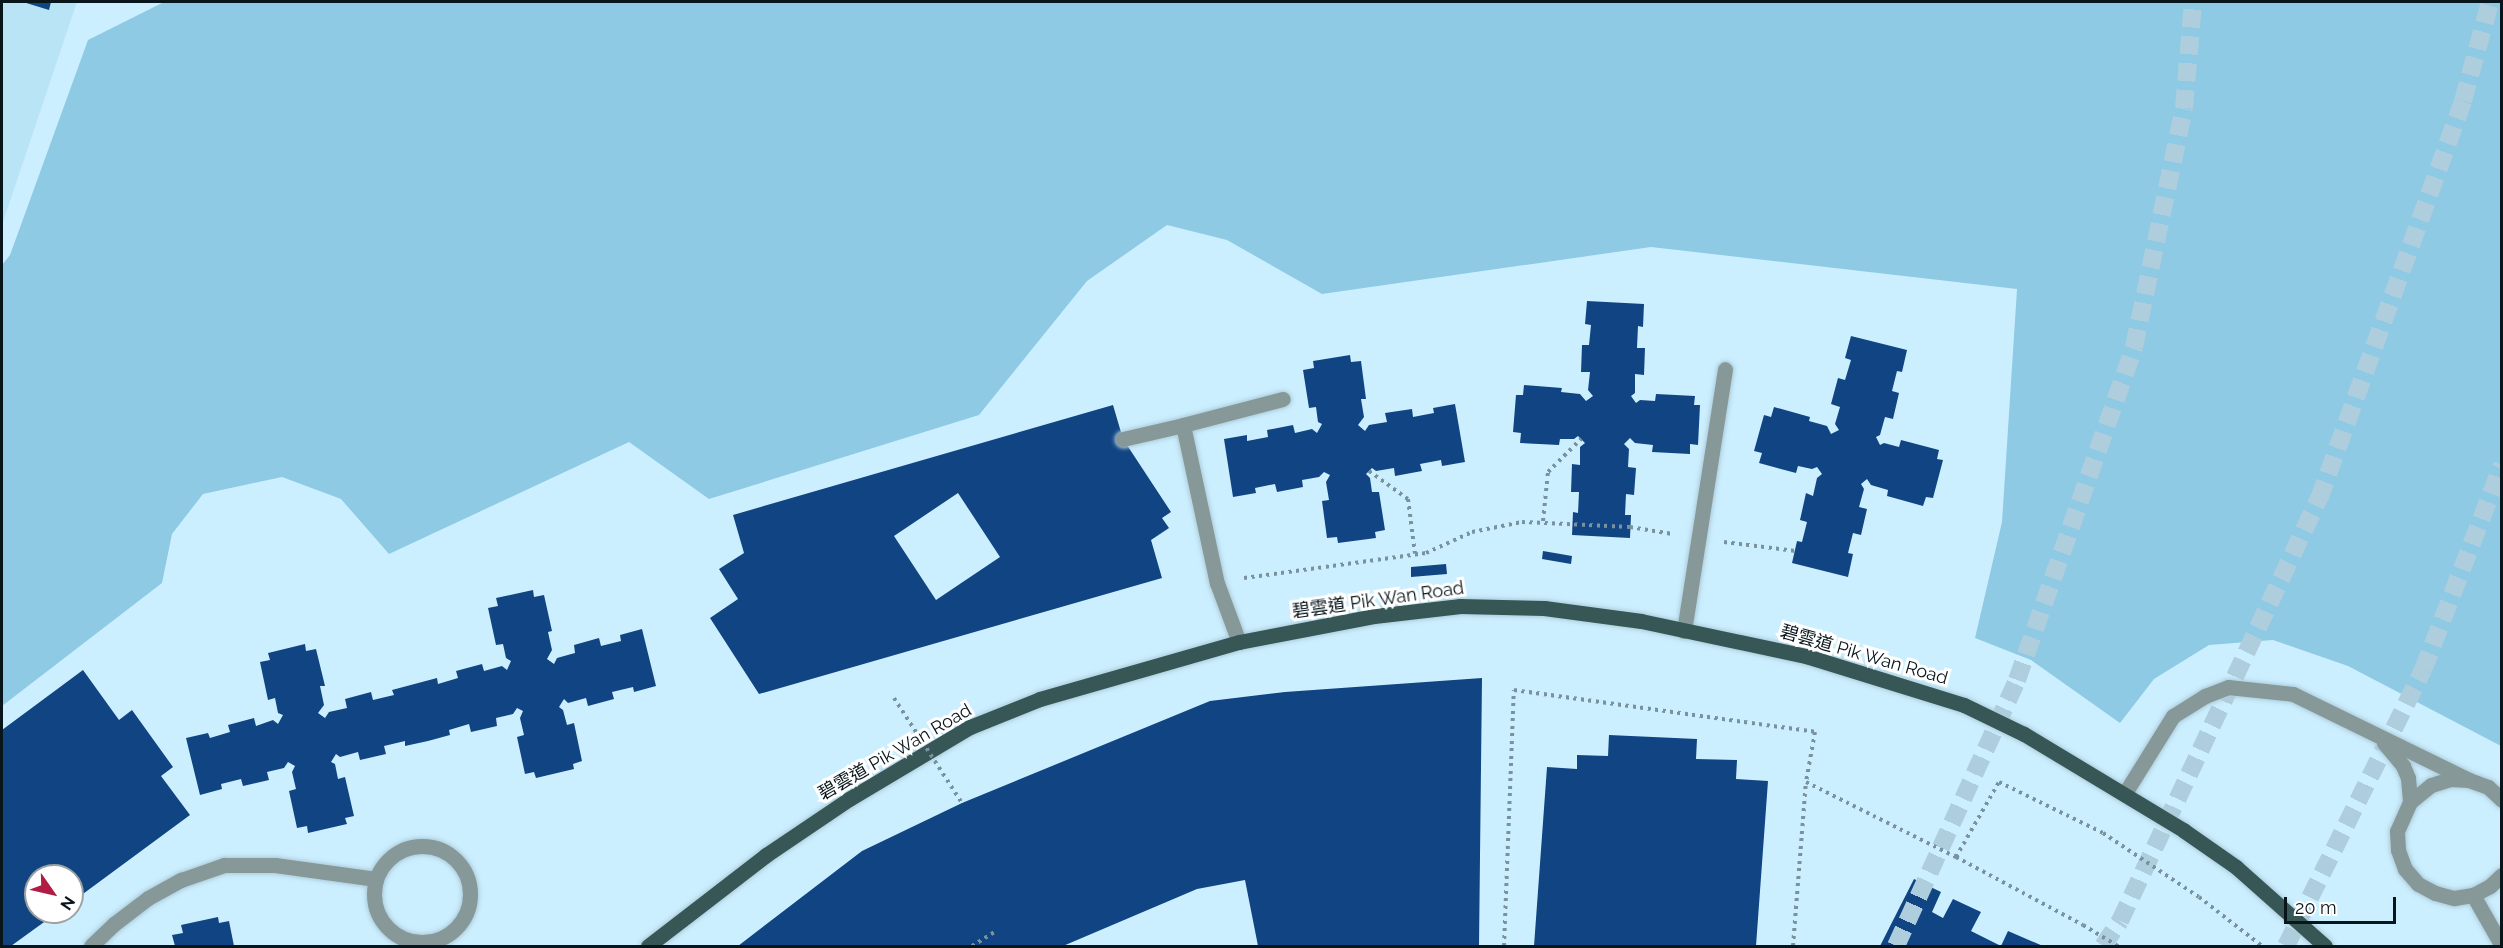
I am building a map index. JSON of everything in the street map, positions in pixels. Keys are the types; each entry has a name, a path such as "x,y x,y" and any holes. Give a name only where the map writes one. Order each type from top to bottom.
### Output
{"main road":[{"name":"碧雲道 Pik Wan Road","path":"648,946 766,855 849,799 970,727 1040,699 1239,642 1374,616 1460,606 1544,608 1641,621 1806,656 1964,705 2024,734 2125,793 2236,867 2325,946"}],"lane":[{"path":"1684,631 1725,369"},
{"path":"1123,439 1283,399"},
{"path":"1183,425 1217,583 1239,642"},
{"path":"2125,793 2173,716 2205,696 2228,687 2293,694 2380,738 2488,787 2502,800"},
{"path":"2380,738 2403,766 2408,778 2410,802"},
{"path":"2469,780 2450,779 2431,785 2410,802 2397,831 2398,850 2405,869 2418,884 2435,893 2454,898 2473,895 2490,886 2502,875"},
{"path":"429,846 444,851 458,861 466,875 470,892 463,921 445,936 423,943 408,941 394,934 383,923 376,909 376,879 384,864 396,854 411,847 429,846"},
{"path":"91,946 114,924 148,898 181,880 224,865 275,865 376,879"},
{"path":"2473,895 2502,946"}],"path":[{"path":"1543,521 1548,472 1581,439"},
{"path":"1369,471 1408,499 1415,554"},
{"path":"1234,579 1426,553 1456,538 1497,525 1543,521 1630,527 1795,551"},
{"path":"1504,946 1514,690 1815,732 1806,782 1793,946"},
{"path":"894,698 962,803"},
{"path":"1806,782 1956,857 2118,946"},
{"path":"1956,857 1999,782 2103,833 2199,897 2262,946"},
{"path":"972,946 994,932"}],"shaded area":[{"path":"2,2 77,2 2,225"},
{"path":"164,2 2501,2 2501,746 2348,666 2273,640 2209,645 2154,679 2120,723 2031,660 1975,638 2002,522 2017,289 1651,247 1322,294 1227,240 1167,225 1087,281 979,415 709,499 629,442 389,554 341,499 282,477 203,494 172,534 162,583 2,706 2,265 10,255 88,40"}],"building":[{"path":"23,2 51,2 49,10"},
{"path":"1587,301 1644,304 1643,327 1638,326 1637,348 1645,348 1644,375 1635,374 1635,393 1631,396 1636,403 1640,400 1655,401 1656,394 1695,396 1694,405 1700,405 1698,445 1690,444 1690,454 1652,452 1653,445 1635,443 1630,438 1624,444 1629,449 1628,467 1636,468 1634,495 1626,494 1625,515 1631,515 1630,538 1572,535 1573,512 1578,513 1579,492 1571,492 1572,464 1580,465 1580,447 1585,443 1578,436 1574,439 1560,439 1559,445 1520,443 1521,433 1513,432 1516,395 1523,395 1524,385 1562,388 1561,392 1580,394 1586,401 1593,396 1588,390 1590,372 1581,372 1582,345 1589,345 1591,325 1585,324"},
{"path":"1851,336 1907,350 1902,372 1897,371 1892,391 1899,393 1893,419 1885,417 1880,435 1876,437 1880,445 1884,443 1899,447 1901,440 1939,450 1937,459 1943,460 1933,498 1926,497 1923,506 1887,496 1888,490 1871,485 1867,479 1861,484 1864,489 1859,507 1867,509 1861,535 1853,533 1848,553 1853,554 1848,577 1792,563 1797,541 1802,542 1807,522 1800,520 1806,493 1813,496 1817,478 1822,474 1817,467 1812,469 1798,466 1796,473 1759,463 1762,453 1754,451 1764,415 1771,417 1774,407 1810,417 1809,421 1827,426 1831,434 1839,430 1835,424 1840,407 1831,404 1838,378 1845,380 1851,360 1845,358"},
{"path":"1350,355 1351,362 1361,361 1366,399 1361,399 1364,417 1358,425 1365,431 1369,425 1387,422 1385,413 1412,409 1413,417 1434,413 1433,408 1455,404 1465,462 1442,466 1441,460 1420,464 1422,471 1395,476 1394,468 1376,471 1372,468 1366,474 1370,478 1372,492 1379,492 1385,530 1375,532 1376,538 1338,543 1337,537 1327,538 1322,501 1329,500 1326,482 1330,475 1324,472 1319,477 1302,480 1303,487 1277,492 1275,484 1255,488 1256,493 1233,497 1224,439 1247,435 1247,441 1268,437 1267,430 1293,425 1295,433 1312,429 1317,433 1322,424 1318,422 1316,407 1309,408 1303,370 1314,368 1313,361"},
{"path":"1113,405 1123,439 1171,512 1162,518 1169,528 1151,540 1162,578 759,694 710,618 738,599 719,569 744,553 733,515","holes":["958,493 1000,557 936,600 894,536"]},
{"path":"1543,551 1572,556 1571,564 1542,559"},
{"path":"1446,564 1447,574 1411,577 1411,567"},
{"path":"533,590 534,597 544,595 552,631 548,632 552,650 547,659 554,664 557,658 575,653 574,645 599,638 601,646 621,641 620,635 642,629 656,686 634,692 633,687 612,692 614,699 588,706 586,698 568,703 564,699 559,707 563,710 567,725 574,723 582,761 573,764 574,769 536,778 534,772 525,774 517,737 524,735 520,718 523,711 517,708 513,714 496,718 497,726 471,732 469,724 449,730 450,735 428,741 405,746 405,741 384,746 386,754 360,760 358,752 340,757 336,754 331,762 335,764 338,779 345,777 354,816 345,818 347,824 308,833 307,826 297,828 289,791 296,789 292,772 295,766 288,762 284,768 267,772 269,780 243,786 241,779 221,784 222,789 200,795 186,738 208,733 210,738 230,732 228,725 254,718 256,726 273,720 278,724 283,715 278,713 275,698 268,700 260,662 270,660 268,653 305,644 306,651 316,649 325,686 320,686 324,705 318,713 325,718 329,712 347,708 345,699 371,692 373,700 394,695 392,690 437,678 438,684 458,678 456,671 482,664 484,671 502,666 507,670 511,661 506,658 503,644 496,645 488,608 498,606 496,598"},
{"path":"83,670 119,720 132,710 173,767 161,776 190,815 84,893 84,864 24,864 24,924 41,924 11,946 2,946 2,730"},
{"path":"1482,678 1479,946 1258,946 1245,880 1197,889 1063,946 738,946 862,851 962,803 1210,701 1285,692"},
{"path":"1609,735 1697,739 1696,759 1737,760 1736,779 1768,781 1756,946 1534,946 1547,767 1577,769 1577,755 1608,756"},
{"path":"1914,879 1941,892 1932,912 1943,918 1953,899 1981,912 1971,931 2001,946 1880,946"},
{"path":"218,917 219,923 229,921 234,946 175,946 172,935 183,933 181,925"},
{"path":"2008,931 2043,946 2001,946"}],"tunnel":[{"path":"1896,946 2017,680 2134,347 2184,108 2193,2"},
{"path":"2103,946 2120,921 2319,499 2463,101 2490,2"},
{"path":"2286,946 2423,670 2502,465"}]}
